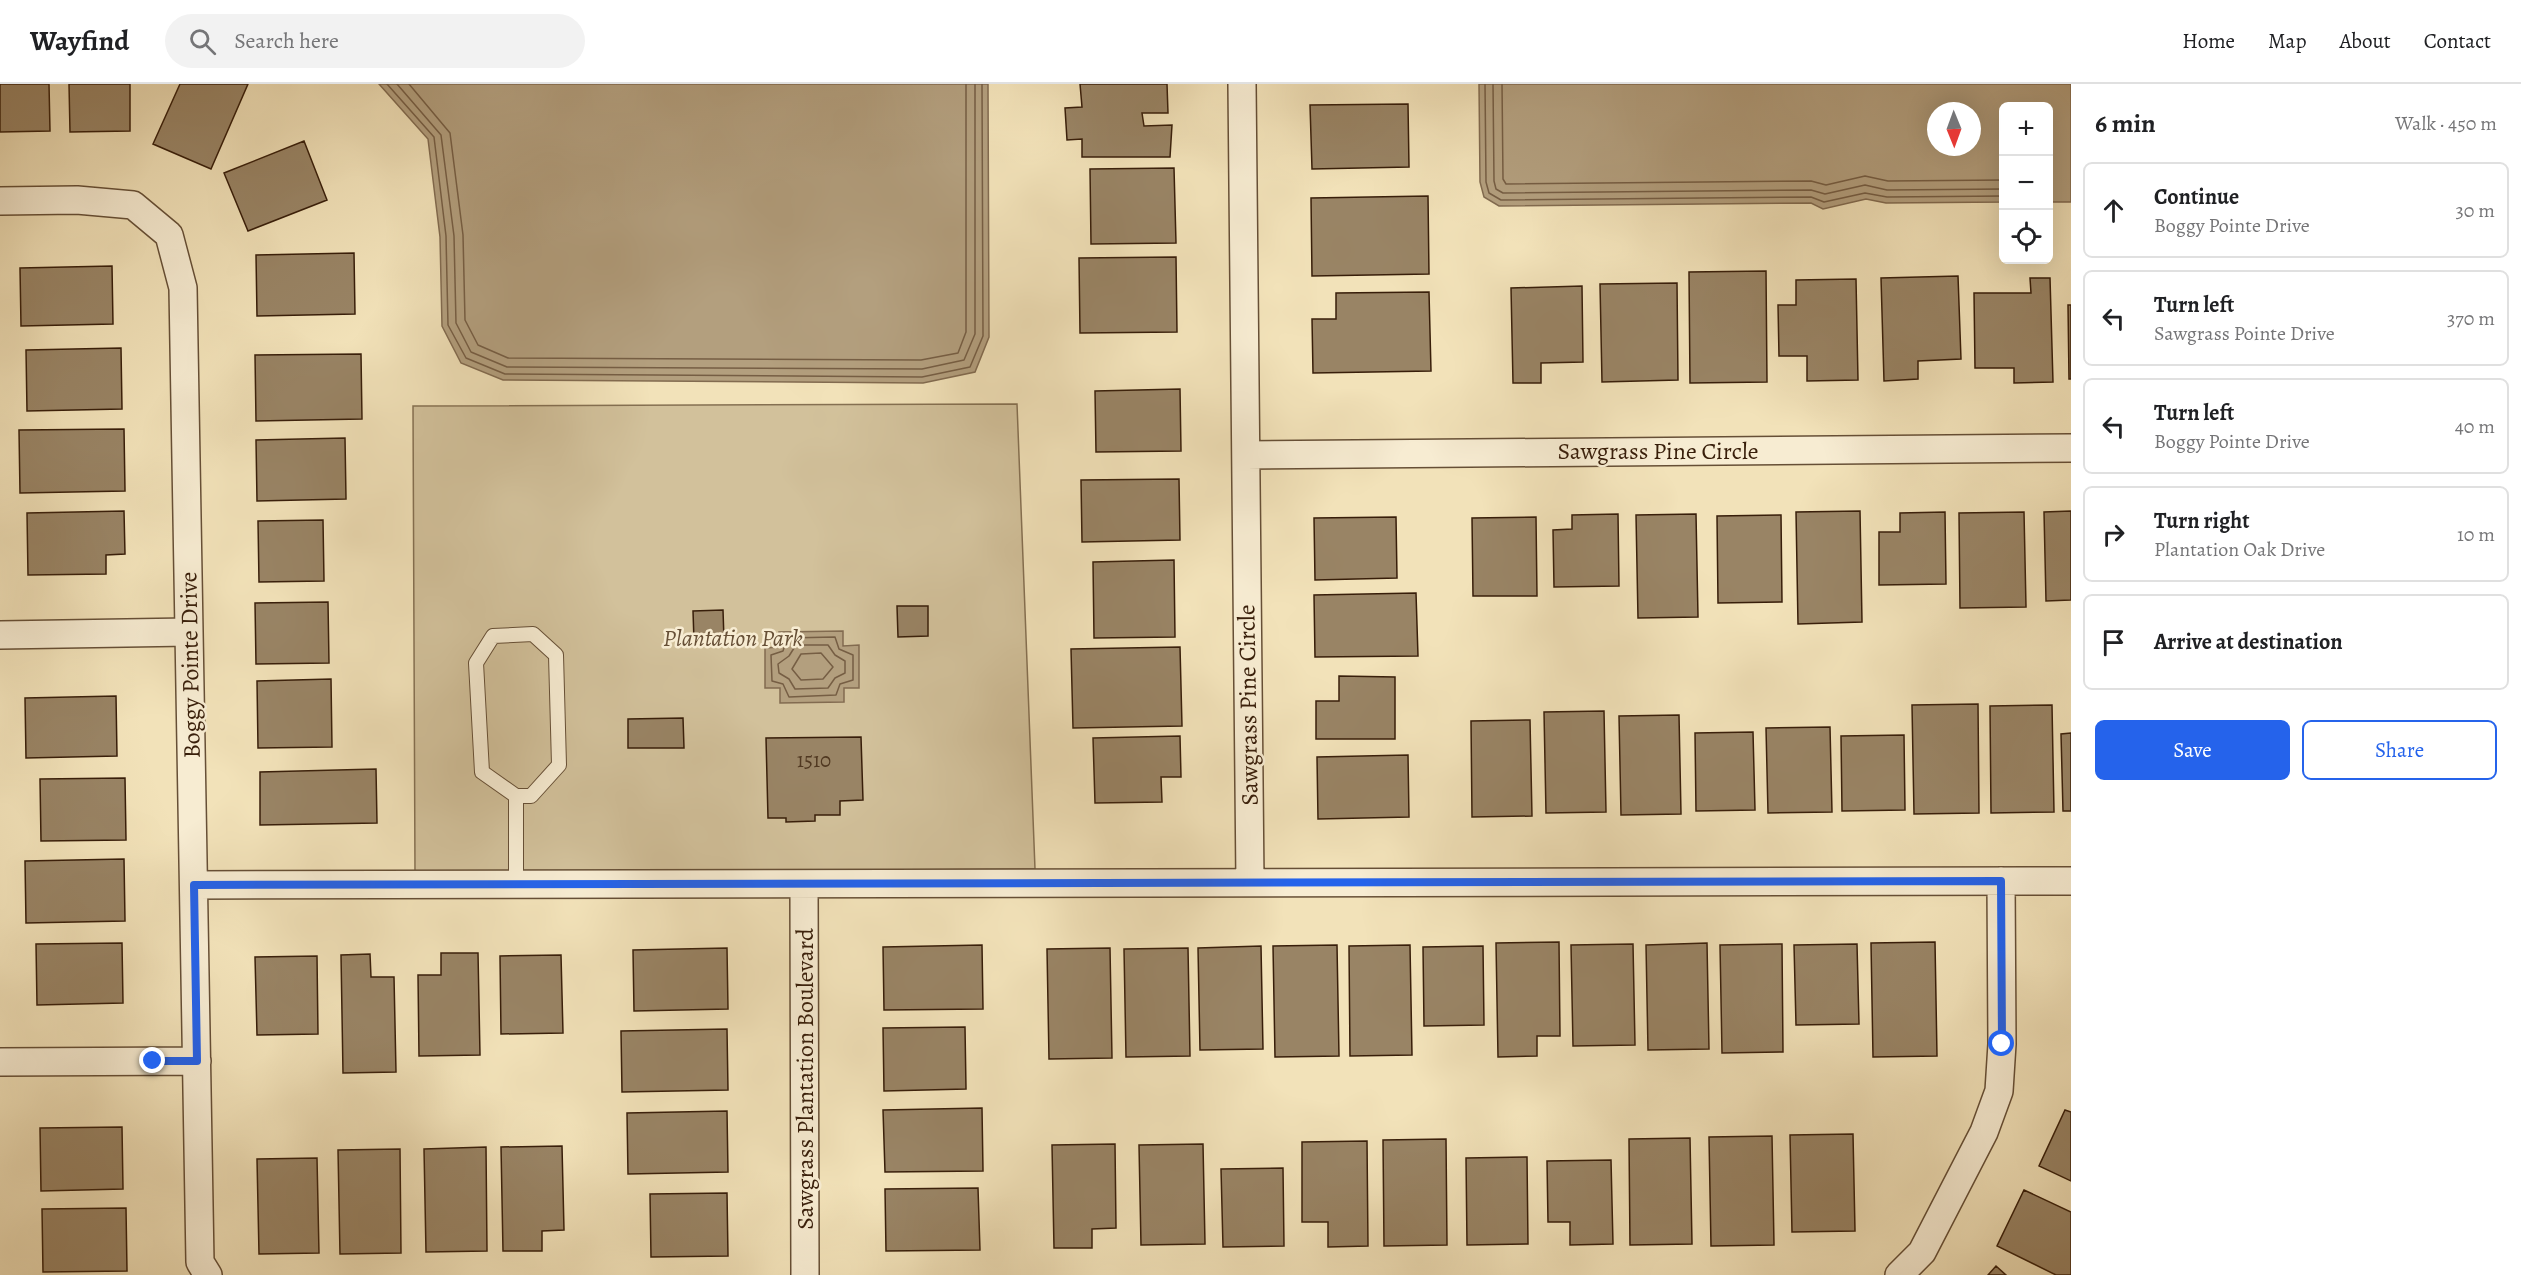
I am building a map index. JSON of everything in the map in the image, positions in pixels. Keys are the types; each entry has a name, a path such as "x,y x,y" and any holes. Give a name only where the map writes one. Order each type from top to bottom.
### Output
{"street":[{"name":"Sawgrass Pine Circle","path":"1242,84 1250,882"},
{"name":"Boggy Pointe Drive","path":"0,201 76,200 133,205 169,235 183,288 200,1262 207,1275"},
{"name":"Sawgrass Pine Circle","path":"1246,455 2071,448"},
{"path":"0,635 189,632"},
{"path":"1899,1275 1922,1252 1984,1132 1999,1091 2002,1044 2001,881"},
{"path":"194,885 2071,881"},
{"name":"Sawgrass Plantation Boulevard","path":"804,884 805,1275"},
{"path":"0,1062 197,1061"}],"lane":[{"path":"533,634 556,655 559,765 531,796 516,796 482,772 476,663 493,636 533,634"},
{"path":"516,796 516,884"}],"green space":[{"name":"Plantation Park","path":"1017,404 1035,869 415,873 413,406"}],"water":[{"path":"379,84 988,84 989,337 975,372 923,383 503,380 461,363 442,326 440,237 428,139"},
{"path":"1479,84 2071,84 2071,202 2053,202 2053,102 1999,102 1999,202 1886,203 1866,199 1823,209 1811,203 1499,206 1484,197 1480,182"},
{"path":"843,631 843,646 859,645 859,688 844,688 844,702 780,703 780,688 765,688 765,648 779,647 779,632"}],"building":[{"path":"0,84 49,84 50,131 0,132"},
{"path":"69,84 130,84 130,131 70,132"},
{"path":"180,84 248,84 211,169 153,144"},
{"path":"1080,84 1167,84 1168,113 1142,113 1144,126 1172,125 1170,157 1082,157 1082,139 1067,140 1065,108 1082,107"},
{"path":"1408,104 1409,167 1312,169 1310,105"},
{"path":"304,141 327,200 248,231 224,173"},
{"path":"1174,168 1176,243 1091,244 1090,169"},
{"path":"1428,196 1429,274 1312,276 1311,198"},
{"path":"354,253 355,314 257,316 256,255"},
{"path":"1176,257 1177,332 1080,333 1079,258"},
{"path":"112,266 113,324 21,326 20,268"},
{"path":"1766,271 1767,382 1690,383 1689,272"},
{"path":"1958,276 1961,359 1918,361 1918,379 1884,381 1881,278"},
{"path":"2030,278 2050,278 2053,382 2014,383 2014,368 1975,368 1974,293 2031,293"},
{"path":"1856,279 1858,380 1807,381 1807,356 1779,356 1778,305 1796,305 1796,280"},
{"path":"1677,283 1678,380 1602,382 1600,284"},
{"path":"1582,286 1583,362 1541,363 1541,383 1513,383 1511,288"},
{"path":"1429,292 1431,371 1313,373 1312,319 1336,319 1336,293"},
{"path":"2068,305 2071,305 2071,379 2069,379"},
{"path":"121,348 122,409 27,411 26,350"},
{"path":"361,354 362,419 256,421 255,355"},
{"path":"1180,389 1181,451 1096,452 1095,391"},
{"path":"124,429 125,491 20,493 19,430"},
{"path":"345,438 346,499 257,501 256,440"},
{"path":"1179,479 1180,540 1082,542 1081,480"},
{"path":"124,511 125,554 106,555 106,574 28,575 27,513"},
{"path":"1860,511 1862,622 1798,624 1796,512"},
{"path":"2071,511 2071,600 2046,601 2044,512"},
{"path":"1945,512 1946,584 1879,585 1879,532 1900,532 1900,513"},
{"path":"2024,512 2026,607 1960,608 1959,513"},
{"path":"1618,514 1619,586 1554,587 1553,530 1572,529 1572,515"},
{"path":"1696,514 1698,617 1638,618 1636,515"},
{"path":"1781,515 1782,602 1718,603 1717,516"},
{"path":"1396,517 1397,578 1315,580 1314,518"},
{"path":"1536,517 1537,596 1473,596 1472,518"},
{"path":"323,520 324,581 259,582 258,521"},
{"path":"1174,560 1175,637 1094,638 1093,562"},
{"path":"1416,593 1418,656 1315,657 1314,595"},
{"path":"328,602 329,663 256,664 255,603"},
{"path":"897,606 928,606 928,636 898,637"},
{"path":"723,610 724,640 694,641 693,611"},
{"path":"1180,647 1182,726 1073,728 1071,649"},
{"path":"1339,676 1395,677 1395,739 1316,739 1316,701 1339,701"},
{"path":"331,679 332,747 258,748 257,681"},
{"path":"116,696 117,756 26,758 25,698"},
{"path":"1978,704 1979,813 1914,814 1912,705"},
{"path":"2052,705 2054,812 1991,813 1990,706"},
{"path":"1604,711 1606,812 1546,813 1544,712"},
{"path":"1679,715 1681,814 1621,815 1619,716"},
{"path":"683,718 684,748 628,748 628,719"},
{"path":"1530,720 1532,816 1472,817 1471,721"},
{"path":"1830,727 1832,812 1768,813 1766,728"},
{"path":"1753,732 1755,810 1696,811 1695,733"},
{"path":"2071,733 2071,811 2063,811 2061,734"},
{"path":"1904,735 1905,810 1842,811 1841,736"},
{"path":"1180,736 1181,777 1161,777 1162,802 1095,803 1093,738"},
{"path":"861,737 863,800 840,801 840,815 815,815 815,821 786,822 786,818 768,818 766,738"},
{"path":"1408,755 1409,817 1318,819 1317,757"},
{"path":"376,769 377,823 260,825 260,772"},
{"path":"125,778 126,840 41,841 40,779"},
{"path":"124,859 125,921 26,923 25,861"},
{"path":"1559,942 1560,1036 1537,1036 1537,1056 1498,1057 1496,943"},
{"path":"1935,942 1937,1056 1873,1057 1871,943"},
{"path":"122,943 123,1003 37,1005 36,944"},
{"path":"1707,943 1709,1049 1648,1050 1646,945"},
{"path":"1633,944 1635,1045 1573,1046 1571,945"},
{"path":"1782,944 1783,1052 1722,1053 1720,945"},
{"path":"1857,944 1859,1024 1796,1025 1794,945"},
{"path":"982,945 983,1009 884,1010 883,947"},
{"path":"1337,945 1339,1056 1275,1057 1273,946"},
{"path":"1410,945 1412,1055 1350,1056 1349,946"},
{"path":"1261,946 1263,1049 1200,1050 1198,948"},
{"path":"1483,946 1484,1025 1424,1026 1423,947"},
{"path":"727,948 728,1009 634,1011 633,950"},
{"path":"1110,948 1112,1058 1049,1059 1047,949"},
{"path":"1188,948 1190,1056 1126,1057 1124,949"},
{"path":"441,953 478,953 480,1055 419,1056 418,975 441,975"},
{"path":"370,954 371,977 394,977 396,1072 343,1073 341,955"},
{"path":"561,955 563,1033 501,1034 500,956"},
{"path":"317,956 318,1034 257,1035 255,957"},
{"path":"965,1027 966,1089 884,1091 883,1028"},
{"path":"727,1029 728,1090 622,1092 621,1031"},
{"path":"982,1108 983,1171 885,1172 883,1110"},
{"path":"2065,1110 2071,1112 2071,1181 2039,1166"},
{"path":"727,1111 728,1172 628,1174 627,1113"},
{"path":"122,1127 123,1189 41,1191 40,1128"},
{"path":"1853,1134 1855,1231 1792,1232 1790,1135"},
{"path":"1772,1136 1774,1245 1711,1246 1709,1137"},
{"path":"1690,1138 1692,1244 1630,1245 1629,1139"},
{"path":"1446,1139 1447,1245 1384,1246 1383,1140"},
{"path":"1367,1141 1368,1246 1328,1247 1328,1222 1302,1222 1302,1142"},
{"path":"1115,1144 1116,1228 1092,1229 1092,1248 1054,1248 1052,1145"},
{"path":"1203,1144 1205,1244 1141,1245 1139,1145"},
{"path":"562,1146 564,1230 542,1231 542,1251 503,1251 501,1147"},
{"path":"486,1147 487,1251 426,1252 424,1149"},
{"path":"400,1149 401,1253 340,1254 338,1150"},
{"path":"1527,1157 1528,1244 1467,1245 1466,1158"},
{"path":"317,1158 319,1253 259,1254 257,1159"},
{"path":"1611,1160 1613,1244 1570,1245 1570,1222 1548,1222 1547,1161"},
{"path":"1283,1168 1284,1246 1223,1247 1221,1169"},
{"path":"978,1188 980,1250 886,1251 885,1189"},
{"path":"2024,1190 2071,1212 2071,1275 2056,1275 1997,1246"},
{"path":"727,1193 728,1256 651,1257 650,1194"},
{"path":"126,1208 127,1271 43,1272 42,1209"},
{"path":"1996,1266 2006,1275 1988,1275"}],"route":[{"path":"153,1061 197,1061 194,885 2001,881 2002,1044"}]}
